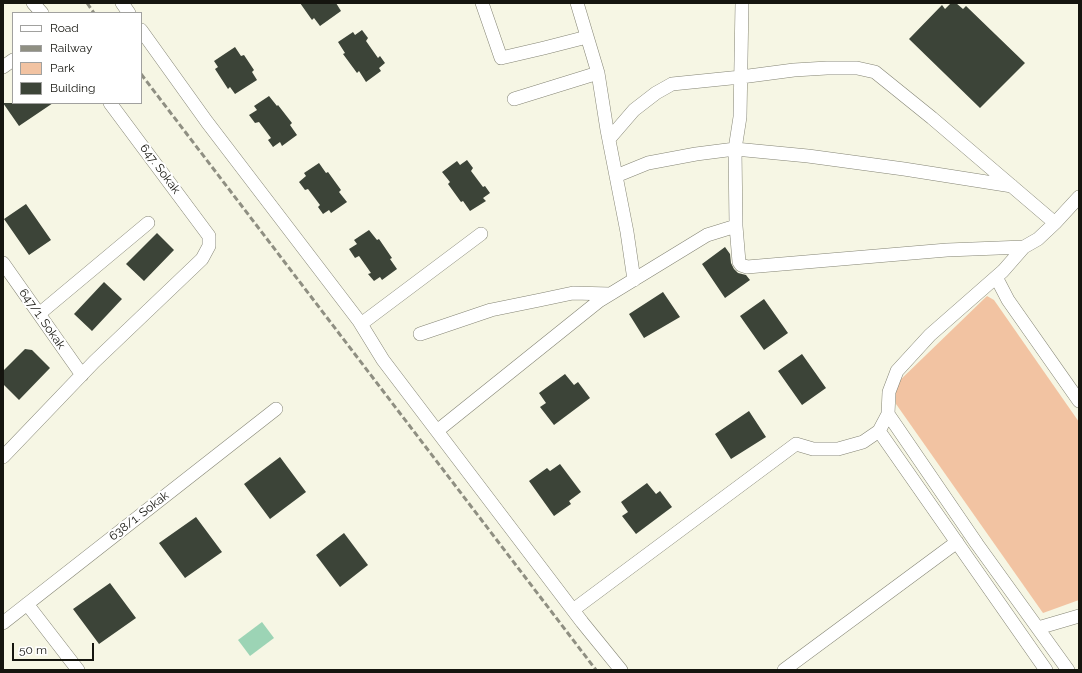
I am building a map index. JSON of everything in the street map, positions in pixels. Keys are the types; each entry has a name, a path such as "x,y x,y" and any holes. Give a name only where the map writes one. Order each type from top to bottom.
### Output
{"street":[{"path":"33,3 41,12"},
{"path":"122,3 128,12"},
{"path":"482,3 501,58 587,37"},
{"path":"577,3 598,73 627,232 634,280"},
{"path":"742,3 740,117 735,149 736,226 739,262 741,265 748,267 947,250 1024,247"},
{"path":"142,31 207,122 360,324 383,360 573,610 621,670"},
{"path":"3,67 12,61"},
{"path":"609,139 634,110 656,93 672,84 741,78 794,70 857,68 875,72 932,118 1055,223"},
{"path":"514,100 598,73"},
{"name":"647. Sokak","path":"82,375 202,259 209,246 209,236 111,104"},
{"path":"616,176 648,163 696,154 735,149 808,156 1013,186"},
{"path":"573,610 796,444 813,449 838,449 863,442 879,431 888,414 889,392 897,371 930,335 1003,271 1024,247 1038,239 1079,197"},
{"path":"39,314 148,223"},
{"path":"437,431 599,301 707,235 736,226"},
{"path":"360,324 481,234"},
{"name":"647/1. Sokak","path":"3,262 82,375"},
{"path":"996,277 1008,300 1079,400"},
{"path":"420,334 491,310 573,294 610,294"},
{"path":"3,457 82,375"},
{"name":"638/1. Sokak","path":"3,623 276,409"},
{"path":"888,414 977,544 1068,670"},
{"path":"879,431 1046,670"},
{"path":"784,670 957,542"},
{"path":"27,604 78,670"},
{"path":"1038,628 1079,616"}],"green space":[{"path":"987,296 994,300 1079,422 1079,600 1043,613 896,404 895,385"}],"shaded area":[{"path":"262,622 274,638 250,656 238,640"}],"building":[{"path":"300,3 336,3 341,11 320,26 314,18 312,20"},
{"path":"951,3 956,3 963,9 966,6 1025,63 980,108 909,39 942,5 945,9"},
{"path":"362,30 368,38 366,41 378,58 380,56 385,63 379,68 381,71 366,82 359,71 357,73 343,54 345,53 338,42 353,32 355,35"},
{"path":"235,47 241,56 244,55 254,70 252,72 257,80 235,94 230,87 228,89 215,69 218,67 214,61"},
{"path":"269,96 292,123 290,125 297,135 282,146 280,142 273,147 268,140 271,138 259,122 255,123 249,115 257,110 254,106"},
{"path":"3,103 52,104 19,126"},
{"path":"467,160 473,168 471,171 483,187 485,186 490,193 483,198 486,201 470,211 463,201 461,202 448,184 450,182 442,172 457,161 460,165"},
{"path":"319,163 326,173 328,172 341,190 339,192 347,202 331,213 329,210 323,214 318,207 320,205 308,189 305,190 299,182 306,176 304,173"},
{"path":"26,204 51,240 29,255 4,219"},
{"path":"369,230 377,240 379,239 392,258 390,259 397,269 382,280 380,277 374,281 368,274 371,273 359,256 355,258 349,249 357,244 354,240"},
{"path":"157,233 174,250 144,281 126,264"},
{"path":"725,247 730,254 731,263 734,269 738,273 746,275 750,280 725,298 702,264"},
{"path":"104,282 122,299 92,331 74,314"},
{"path":"663,292 680,317 644,338 629,314"},
{"path":"764,299 788,333 764,350 740,316"},
{"path":"25,349 32,350 50,368 19,400 3,384 3,371"},
{"path":"802,354 826,388 802,405 778,371"},
{"path":"565,374 574,385 578,382 590,398 554,425 540,407 546,403 539,393"},
{"path":"749,411 766,437 731,459 715,434"},
{"path":"280,457 306,492 270,519 244,484"},
{"path":"560,464 581,492 569,501 571,504 554,516 529,481 547,468 550,471"},
{"path":"647,483 656,494 660,491 672,507 636,534 622,516 628,512 621,502"},
{"path":"196,517 222,552 185,578 159,543"},
{"path":"344,533 368,565 340,587 316,555"},
{"path":"110,583 136,618 99,644 73,609"}],"railway":[{"path":"87,3 93,12"},
{"path":"142,75 596,670"}]}
